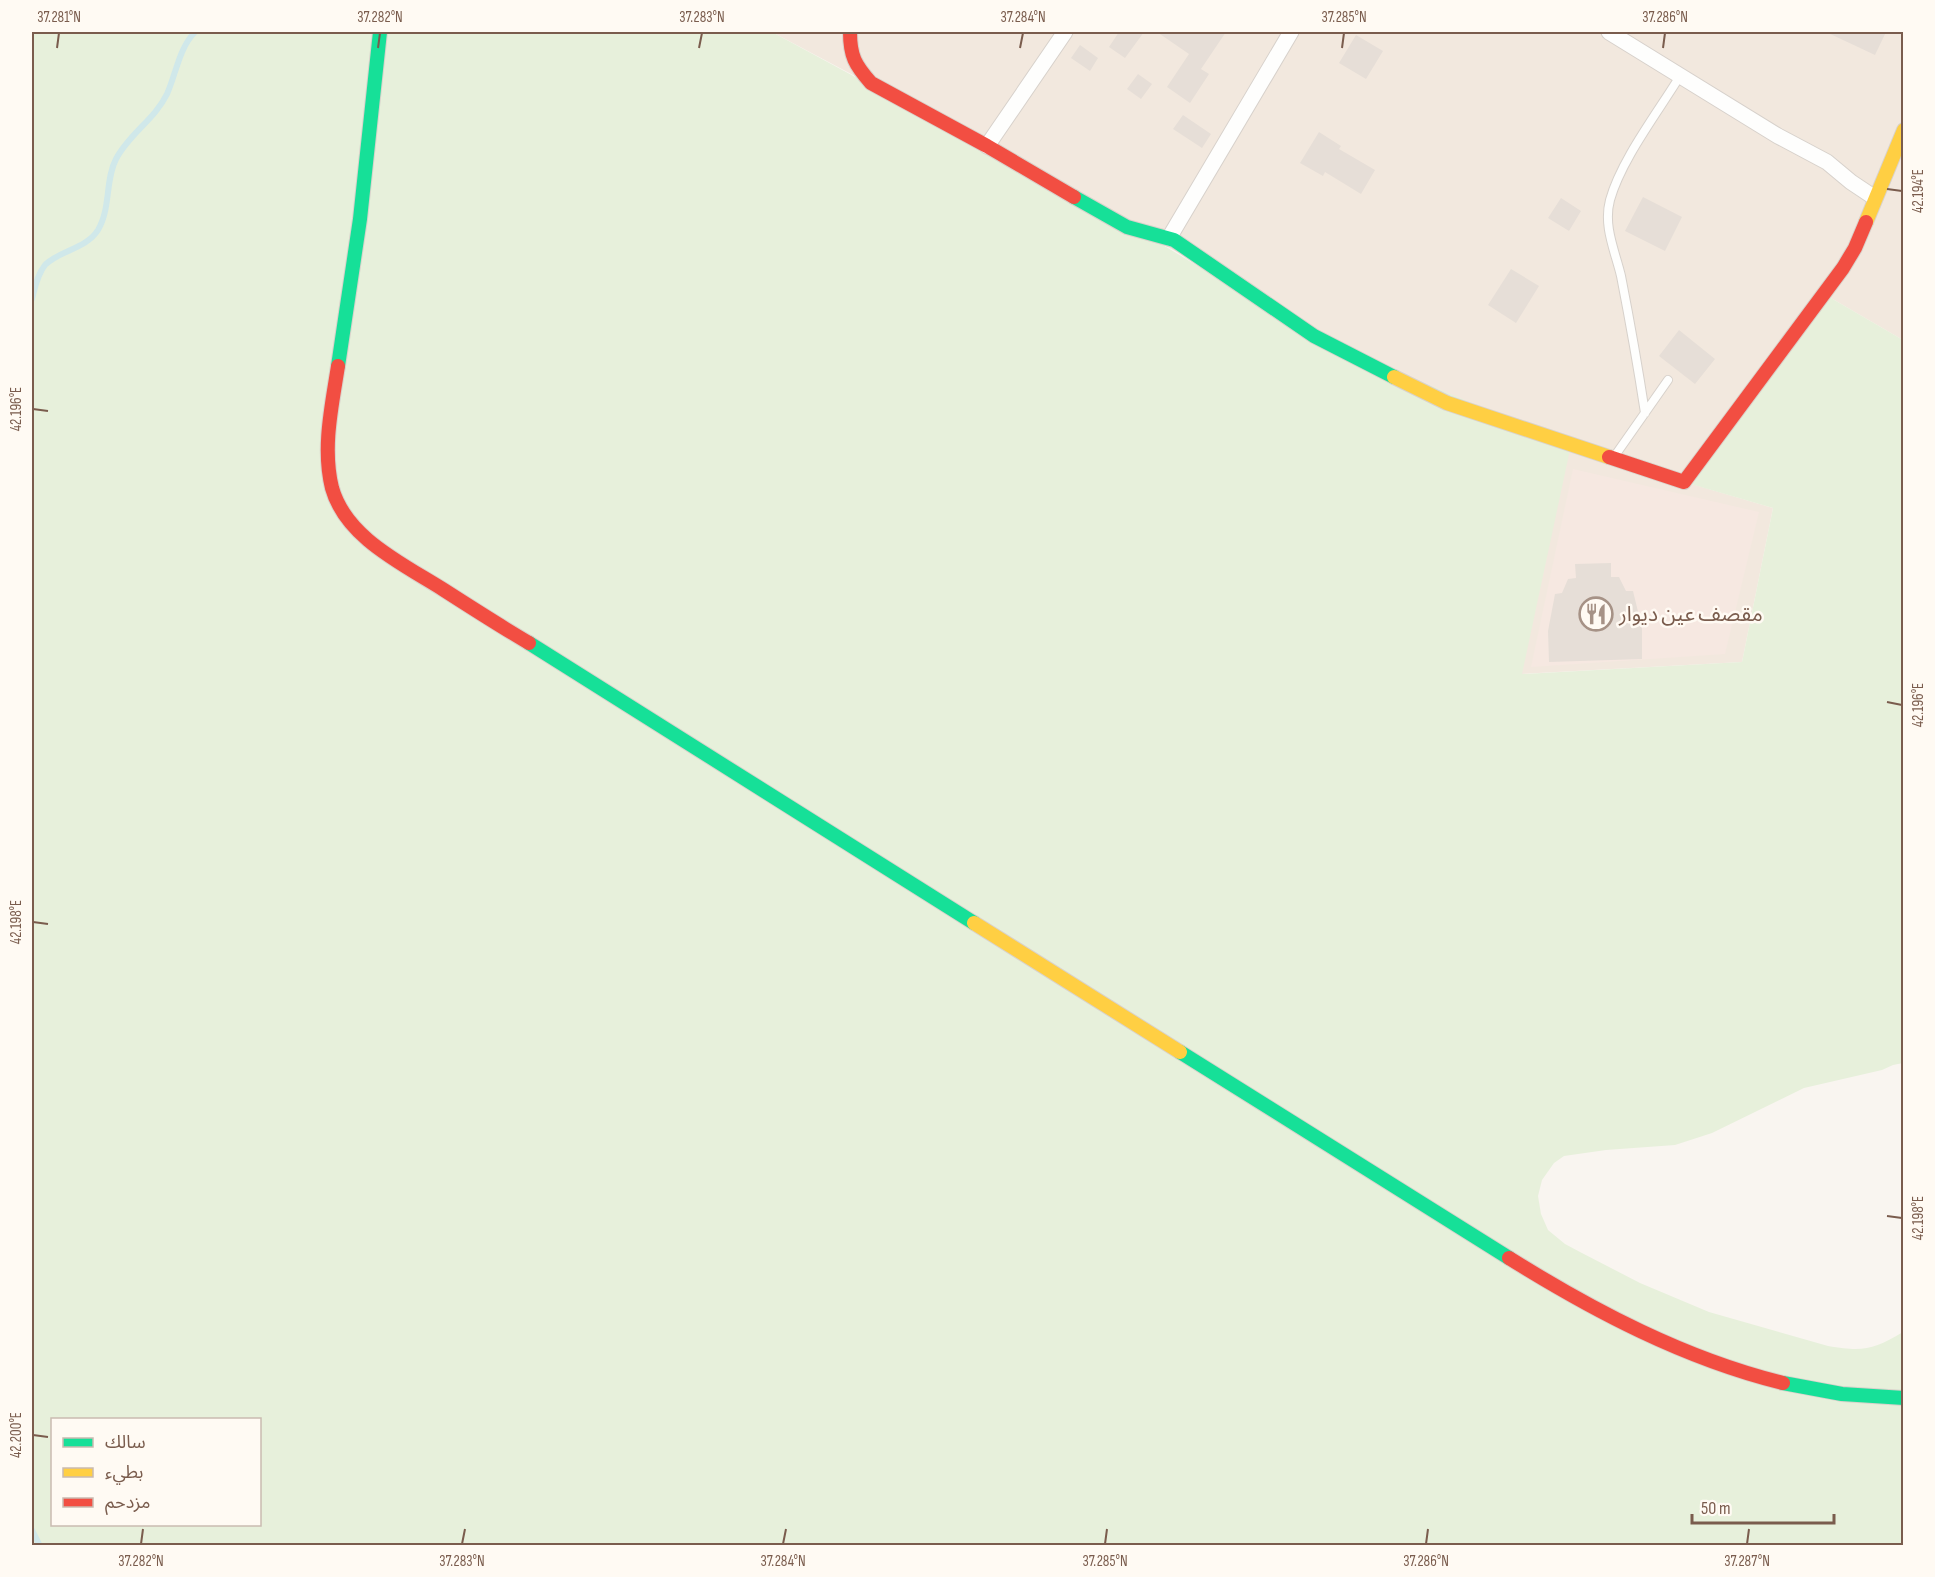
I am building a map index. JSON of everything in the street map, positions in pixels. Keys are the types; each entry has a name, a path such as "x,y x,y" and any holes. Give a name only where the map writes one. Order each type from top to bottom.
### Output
{"street":[{"path":"380,32 360,219 327,454 328,477 340,508 363,536 404,566 1553,1286 1660,1339 1743,1373 1813,1390 1904,1398"},
{"path":"850,32 852,57 859,70 871,83 987,146 1112,220 1169,238 1184,246 1314,336 1343,352 1447,404 1684,482 1843,268 1854,248 1904,130"},
{"path":"987,146 1065,32"},
{"path":"1169,238 1291,32"},
{"path":"1609,32 1778,136 1827,162 1875,198"}],"lane":[{"path":"1646,412 1612,245 1608,217 1609,202 1627,160 1680,76"},
{"path":"1613,459 1668,380"}],"shaded area":[{"path":"772,32 1903,32 1903,340 1824,294 1685,482 1773,508 1742,662 1521,674 1447,403 987,146"},
{"path":"1573,469 1759,512 1725,654 1531,667"}],"green space":[{"path":"32,32 772,32 1138,230 1314,336 1571,445 1522,674 1742,662 1773,508 1684,482 1824,294 1903,340 1903,1063 1804,1088 1712,1133 1675,1145 1606,1150 1564,1156 1554,1163 1542,1180 1538,1196 1541,1214 1548,1230 1565,1244 1640,1283 1709,1312 1840,1348 1859,1349 1875,1346 1903,1332 1903,1545 32,1545"}],"building":[{"path":"1119,32 1144,32 1125,58 1109,47"},
{"path":"1157,32 1226,32 1201,69 1209,74 1190,103 1167,87 1189,54"},
{"path":"1826,32 1886,32 1875,55"},
{"path":"1356,35 1383,51 1366,79 1339,63"},
{"path":"1080,45 1098,58 1090,71 1071,58"},
{"path":"1138,74 1152,84 1141,99 1127,89"},
{"path":"1183,115 1211,134 1202,148 1173,129"},
{"path":"1319,132 1341,146 1339,149 1375,170 1361,194 1325,172 1323,176 1300,163"},
{"path":"1643,197 1682,217 1665,251 1625,231"},
{"path":"1561,198 1581,211 1569,231 1548,218"},
{"path":"1511,269 1539,286 1516,323 1488,305"},
{"path":"1679,330 1715,359 1695,384 1659,356"},
{"path":"1611,563 1611,577 1619,577 1626,591 1633,591 1642,628 1642,659 1549,662 1548,631 1555,594 1562,593 1568,579 1576,578 1575,564"}],"waterway":[{"path":"32,299 38,277 45,265 87,241 98,230 105,213 110,176 116,159 121,150 162,103 181,53 195,32"},
{"path":"32,1530 40,1546"}],"traffic: fast":[{"path":"338,366 360,219 380,32"},
{"path":"1074,197 1127,227 1174,240 1314,336 1394,377"},
{"path":"529,643 974,923"},
{"path":"1180,1052 1509,1258"},
{"path":"1783,1383 1842,1394 1904,1398"}],"traffic: slow":[{"path":"1866,222 1904,130"},
{"path":"1394,377 1447,403 1609,457"},
{"path":"974,923 1180,1052"}],"traffic: jam":[{"path":"850,32 854,60 871,83 987,146 1074,197"},
{"path":"1609,457 1684,482 1843,268 1866,222"},
{"path":"338,366 329,427 328,458 332,488 339,506 350,521 378,548 529,643"},
{"path":"1509,1258 1607,1315 1676,1347 1711,1361 1783,1383"}],"place":[{"name":"مقصف عين ديوار","path":"1596,614"}]}
